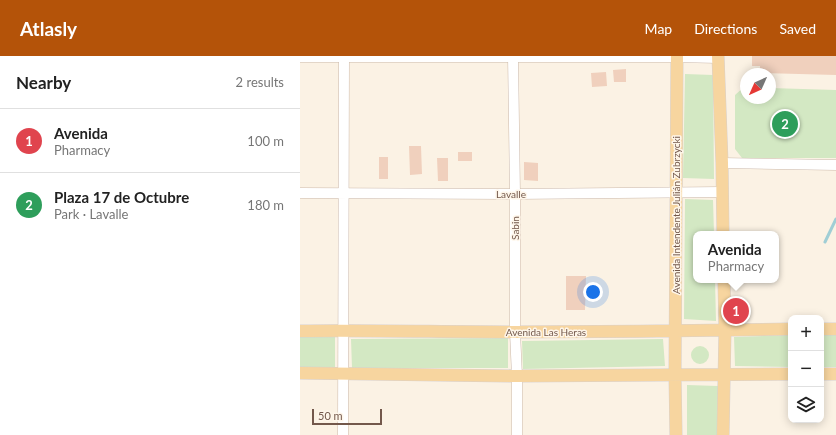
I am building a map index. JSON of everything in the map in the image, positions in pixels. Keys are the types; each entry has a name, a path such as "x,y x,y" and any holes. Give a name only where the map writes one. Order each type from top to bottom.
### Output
{"main road":[{"name":"Avenida Intendente Julián Zubrzycki","path":"676,56 676,435"},
{"path":"718,57 723,231"},
{"path":"723,435 725,330 724,283"},
{"name":"Avenida Las Heras","path":"300,331 675,332 788,329"},
{"path":"824,329 836,329"},
{"path":"300,373 517,376 788,374"},
{"path":"824,374 836,374"}],"street":[{"path":"300,58 513,56 718,57"},
{"name":"Sabin","path":"513,56 517,435"},
{"path":"343,435 344,57"},
{"path":"722,163 836,165"},
{"name":"Lavalle","path":"300,193 514,194 722,192"}],"green space":[{"path":"685,74 713,75 714,179 683,178"},
{"path":"776,88 836,90 836,158 742,158 735,149 735,95 740,91 740,104 776,104"},
{"path":"685,199 713,200 714,231 693,231 693,283 715,283 716,321 684,319"},
{"path":"836,334 836,367 824,367 824,335"},
{"path":"788,335 788,367 735,366 734,337"},
{"path":"300,337 335,337 335,367 300,368"},
{"path":"508,338 508,368 352,368 351,339"},
{"path":"663,339 665,366 523,369 522,341"},
{"path":"696,346 704,346 709,351 707,362 704,364 696,364 691,359 691,351"},
{"path":"687,385 718,386 718,435 687,435"}],"building":[{"path":"752,56 836,56 836,75 776,73 776,68 760,68 760,66 752,66"},
{"path":"626,69 626,82 614,82 613,70"},
{"path":"606,72 607,86 592,87 591,73"},
{"path":"409,146 421,146 422,174 410,175"},
{"path":"458,152 472,152 472,161 458,161"},
{"path":"379,157 388,157 388,179 379,179"},
{"path":"437,158 448,158 448,181 438,181"},
{"path":"524,162 538,163 538,181 524,180"},
{"path":"566,276 586,276 585,310 566,310"}],"waterway":[{"path":"825,242 836,219"}],"place":[{"name":"Plaza 17 de Octubre","path":"785,124"},
{"name":"Avenida","path":"736,311"}]}
